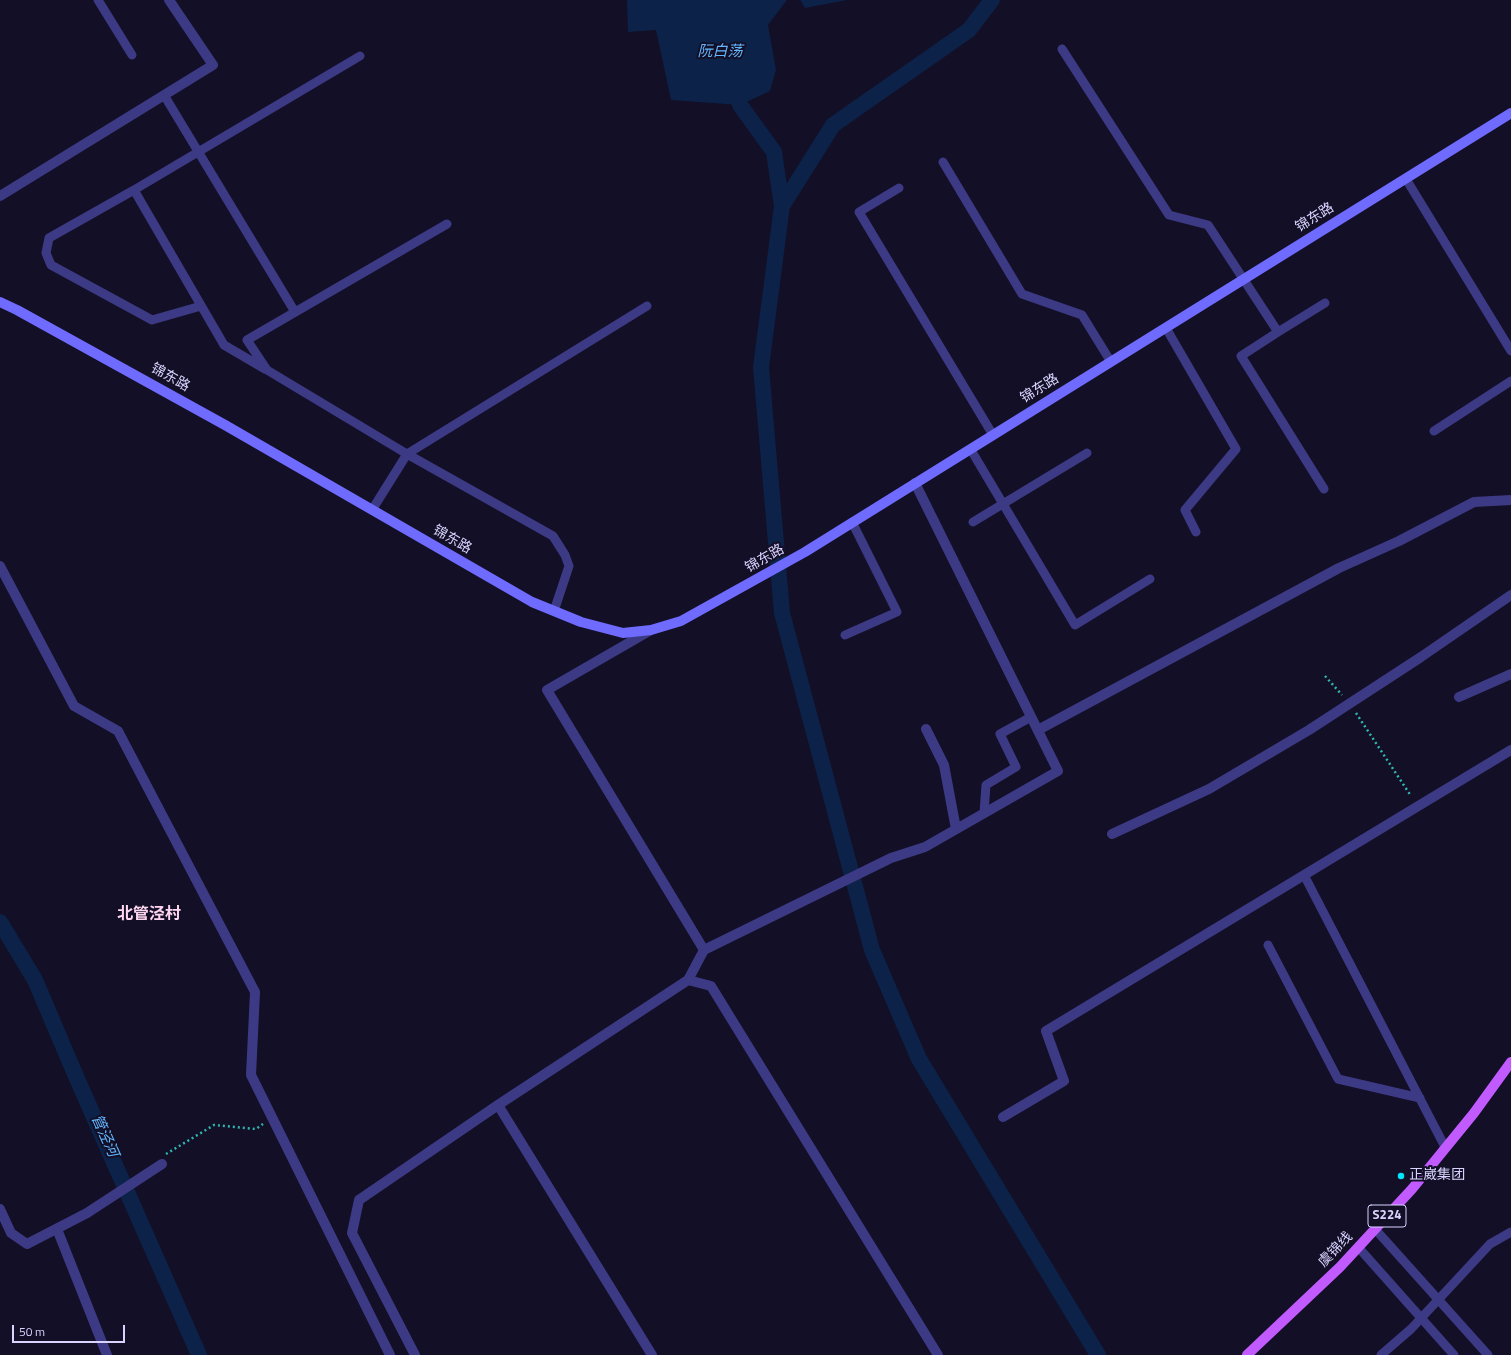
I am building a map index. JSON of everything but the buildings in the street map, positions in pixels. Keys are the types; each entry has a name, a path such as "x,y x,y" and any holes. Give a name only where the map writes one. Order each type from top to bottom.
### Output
{"main road":[{"name":"锦东路","path":"0,302 218,421 532,602 581,622 624,633 651,630 681,621 805,552 1511,113"},
{"name":"虞锦线","path":"1247,1355 1340,1267 1412,1189 1511,1062"}],"street":[{"path":"0,196 213,65 169,0"},
{"path":"415,1355 352,1233 359,1200 498,1105 688,980 704,950 891,858 925,847 1058,771 915,483"},
{"path":"1038,730 1339,568 1399,541 1474,502 1511,500"},
{"path":"0,566 74,706 118,731 255,992 251,1075 390,1355"},
{"path":"1112,834 1209,789 1309,730 1421,657 1511,595"},
{"path":"651,630 547,690 704,950"},
{"path":"1458,697 1511,674"},
{"path":"926,729 944,765 956,829"},
{"path":"1003,1117 1064,1081 1046,1031 1511,750"},
{"path":"688,980 711,986 938,1355"},
{"path":"498,1105 652,1355"},
{"path":"0,1209 11,1233 27,1244 97,1206 162,1164"},
{"path":"57,1229 107,1355"}],"lane":[{"path":"98,0 132,54"},
{"path":"1062,49 1169,215 1208,225 1278,332"},
{"path":"201,306 152,320 51,265 46,253 49,238 199,152 360,56"},
{"path":"164,95 295,312"},
{"path":"943,162 1022,294 1082,316 1111,362"},
{"path":"1406,179 1511,351"},
{"path":"899,188 859,212 993,434"},
{"path":"134,190 224,345 407,454 553,536 565,555 569,566 554,611"},
{"path":"267,370 247,340 447,224"},
{"path":"1324,489 1241,356 1325,303"},
{"path":"372,510 407,454 647,306"},
{"path":"1166,328 1236,449 1185,510 1196,532"},
{"path":"1434,431 1511,381"},
{"path":"971,450 1074,625 1150,579"},
{"path":"973,522 1087,453"},
{"path":"845,635 897,612 852,522"},
{"path":"984,813 986,784 1016,767 1000,734 1031,717"},
{"path":"1304,875 1445,1148"},
{"path":"1268,945 1338,1079 1383,1091 1420,1098"},
{"path":"1375,1229 1488,1355"},
{"path":"1381,1355 1421,1319 1490,1244 1511,1232"},
{"path":"1358,1247 1454,1355"}],"path":[{"path":"1325,676 1350,704 1418,806"},
{"path":"162,1164 166,1153 214,1125 256,1129 272,1120"}],"water":[{"name":"阮白荡","path":"627,0 787,0 768,25 776,70 770,91 740,105 671,100 656,30 628,32"},
{"path":"800,0 847,0 805,8"}],"waterway":[{"path":"992,0 969,30 833,125 782,206 761,367 782,613 872,950 919,1059 1098,1355"},
{"path":"740,105 774,152 782,206"},
{"name":"管泾河","path":"0,922 35,980 199,1355"}],"place":[{"name":"正崴集团","path":"1401,1176"}],"district":[{"name":"北管泾村","path":"149,915"}]}
